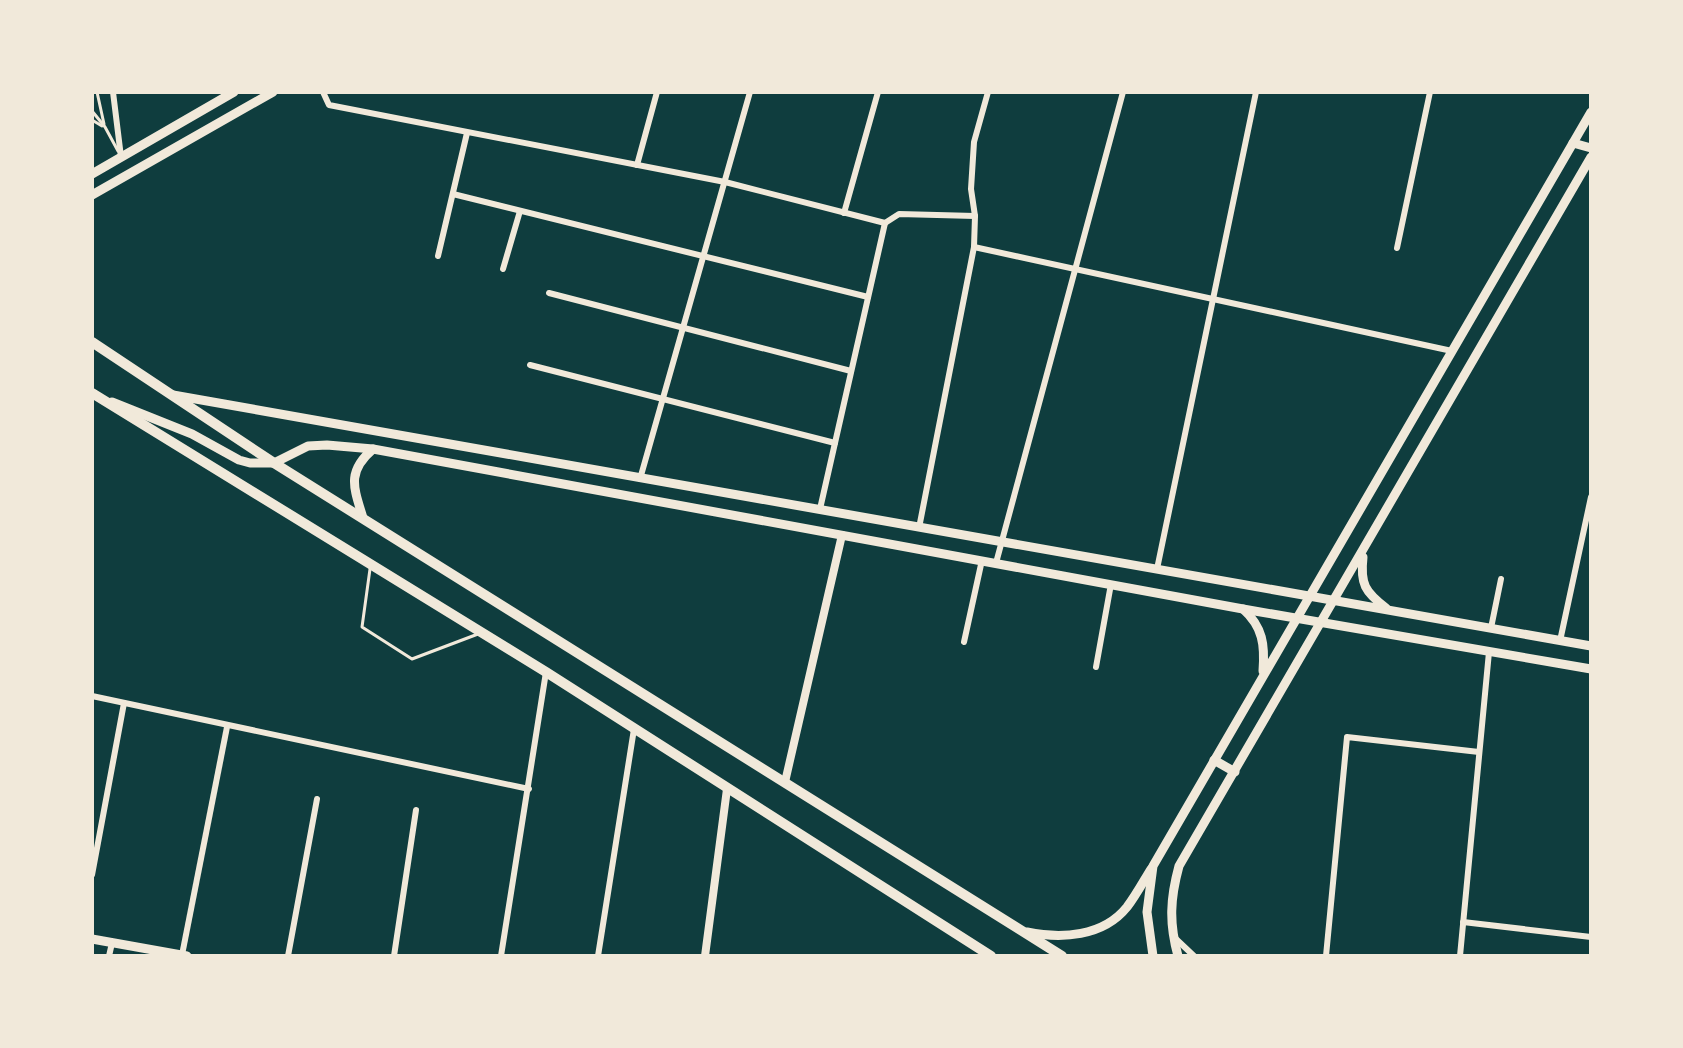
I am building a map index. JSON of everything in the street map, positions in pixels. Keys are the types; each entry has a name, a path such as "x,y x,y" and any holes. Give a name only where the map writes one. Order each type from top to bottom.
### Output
{"main road":[{"path":"92,174 234,92"},
{"path":"92,195 273,92"},
{"path":"1021,930 1069,936 1094,930 1125,909 1153,866 1591,112"},
{"path":"1573,143 1591,148"},
{"path":"1178,956 1172,935 1171,894 1179,866 1591,157"},
{"path":"92,342 274,463 1062,956"},
{"path":"94,394 192,434 250,463 274,463 308,446 373,449 1243,609 1591,669"},
{"path":"94,394 546,672 991,956"},
{"path":"173,395 1591,646"},
{"path":"363,518 354,488 354,473 359,461 373,449"},
{"path":"1363,552 1361,575 1364,586 1375,600 1389,610"},
{"path":"1243,609 1255,620 1261,633 1263,674"},
{"path":"1214,760 1235,772"},
{"path":"1153,866 1147,912 1153,956"},
{"path":"92,939 184,956"}],"street":[{"path":"113,92 121,157"},
{"path":"323,92 329,105 725,182 885,223"},
{"path":"637,165 657,92"},
{"path":"640,479 750,92"},
{"path":"844,213 878,92"},
{"path":"919,528 974,247 975,216 971,189 974,142 988,92"},
{"path":"996,563 1123,92"},
{"path":"1157,569 1256,92"},
{"path":"1397,248 1430,92"},
{"path":"438,256 467,133"},
{"path":"453,194 868,297"},
{"path":"503,269 520,211"},
{"path":"820,509 885,223 899,214 975,216"},
{"path":"974,247 1452,351"},
{"path":"549,293 851,371"},
{"path":"530,365 835,443"},
{"path":"1560,641 1591,497"},
{"path":"785,782 842,535"},
{"path":"964,642 982,560"},
{"path":"1491,628 1501,579"},
{"path":"1096,667 1111,584"},
{"path":"1460,956 1489,652"},
{"path":"501,956 546,672"},
{"path":"92,696 529,789"},
{"path":"92,875 124,703"},
{"path":"184,956 227,727"},
{"path":"598,956 634,729"},
{"path":"1326,956 1347,737 1479,752"},
{"path":"705,956 727,789"},
{"path":"288,956 317,799"},
{"path":"394,956 416,810"},
{"path":"1463,922 1591,937"},
{"path":"1172,935 1194,956"},
{"path":"109,956 112,943"}],"lane":[{"path":"97,92 105,127"},
{"path":"92,111 105,127 121,157"},
{"path":"92,120 105,127"},
{"path":"370,566 362,627 412,659 480,634"}]}
